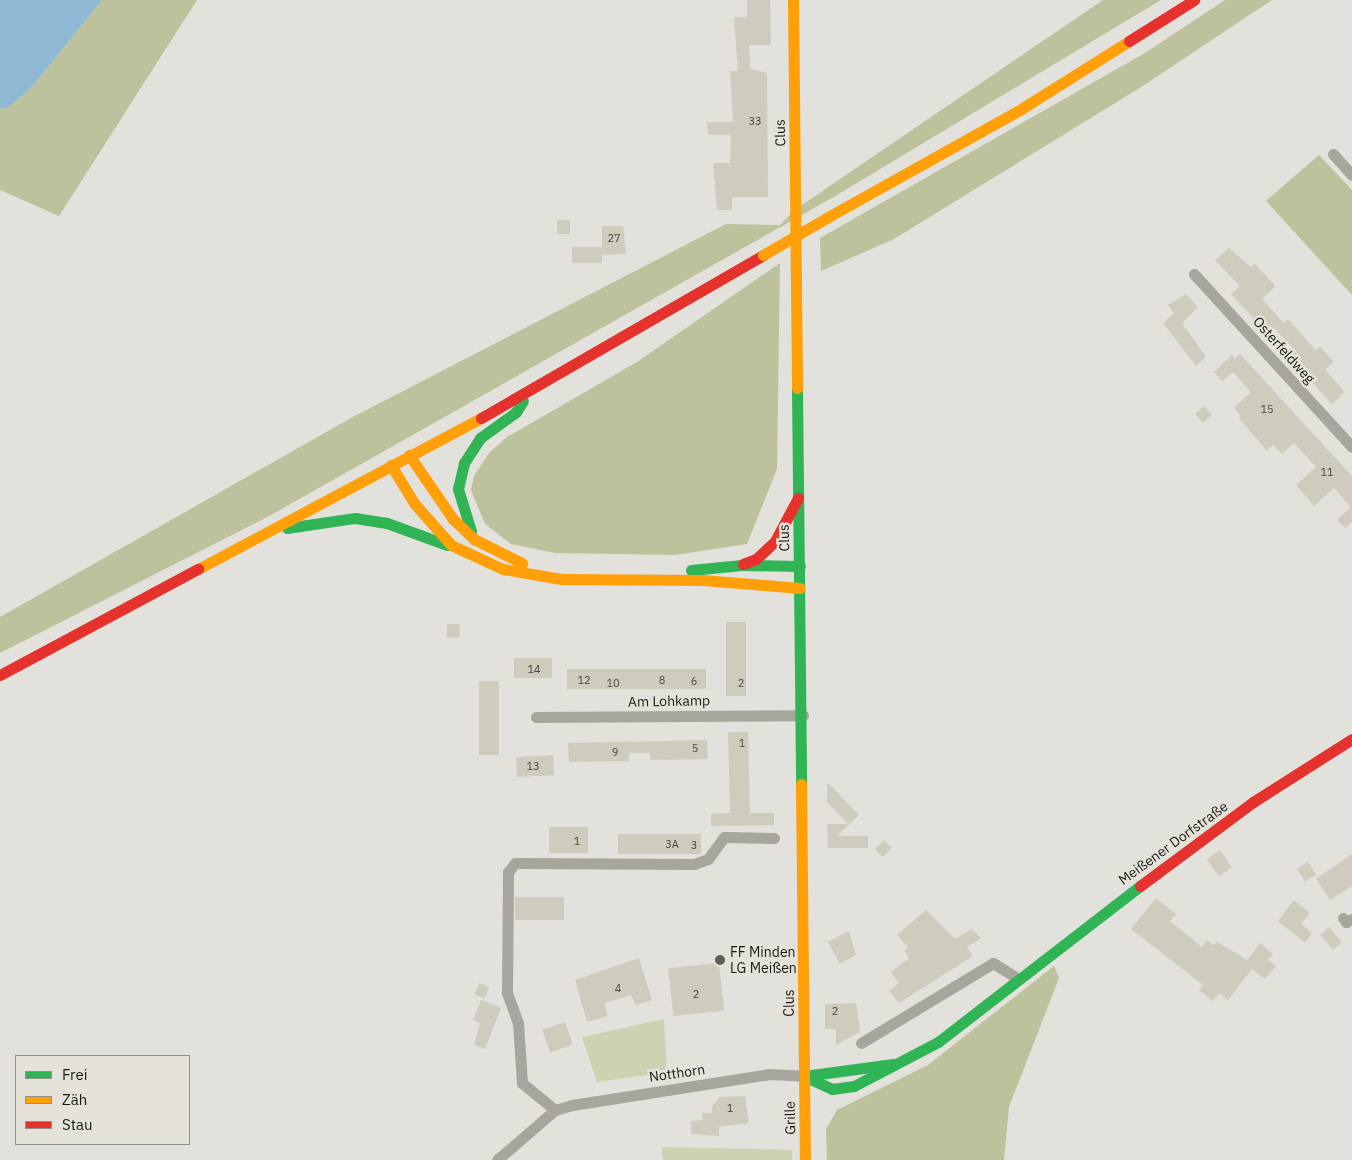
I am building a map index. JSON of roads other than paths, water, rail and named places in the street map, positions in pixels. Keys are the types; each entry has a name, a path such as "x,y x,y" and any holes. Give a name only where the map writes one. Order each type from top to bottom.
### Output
{"main road":[{"name":"Clus","path":"793,0 798,498 803,715 804,1076"},
{"path":"0,676 276,529 408,455 529,392 828,217 1021,109 1194,0"},
{"path":"474,539 462,511 458,489 464,463 480,438 516,412 529,392"},
{"path":"408,455 432,494 474,539 504,557 530,566 560,570 640,572 742,565 800,566"},
{"path":"391,465 414,504 451,545 466,555 532,576 703,580 800,588"},
{"path":"742,565 756,559 775,541 798,498"},
{"path":"276,529 355,518 387,523 451,545"},
{"name":"Meißener Dorfstraße","path":"804,1076 832,1089 872,1079 892,1064 938,1042 1017,978 1253,802 1352,739"},
{"name":"Meißener Dorfstraße","path":"804,1076 892,1064"},
{"name":"Grille","path":"804,1076 805,1160"}],"street":[{"path":"1333,154 1352,175"},
{"name":"Osterfeldweg","path":"1194,274 1352,447"},
{"name":"Am Lohkamp","path":"536,717 803,715"},
{"path":"555,1110 522,1083 518,1024 507,992 508,872 515,863 694,864 708,858 724,837 774,838"},
{"path":"861,1043 993,963 1017,978"},
{"name":"Notthorn","path":"497,1160 555,1110 595,1100 769,1074 804,1076"}],"water":[{"path":"0,0 102,0 31,88 6,109 0,108"}],"place":[{"name":"FF Minden LG Meißen","path":"720,960"}]}
